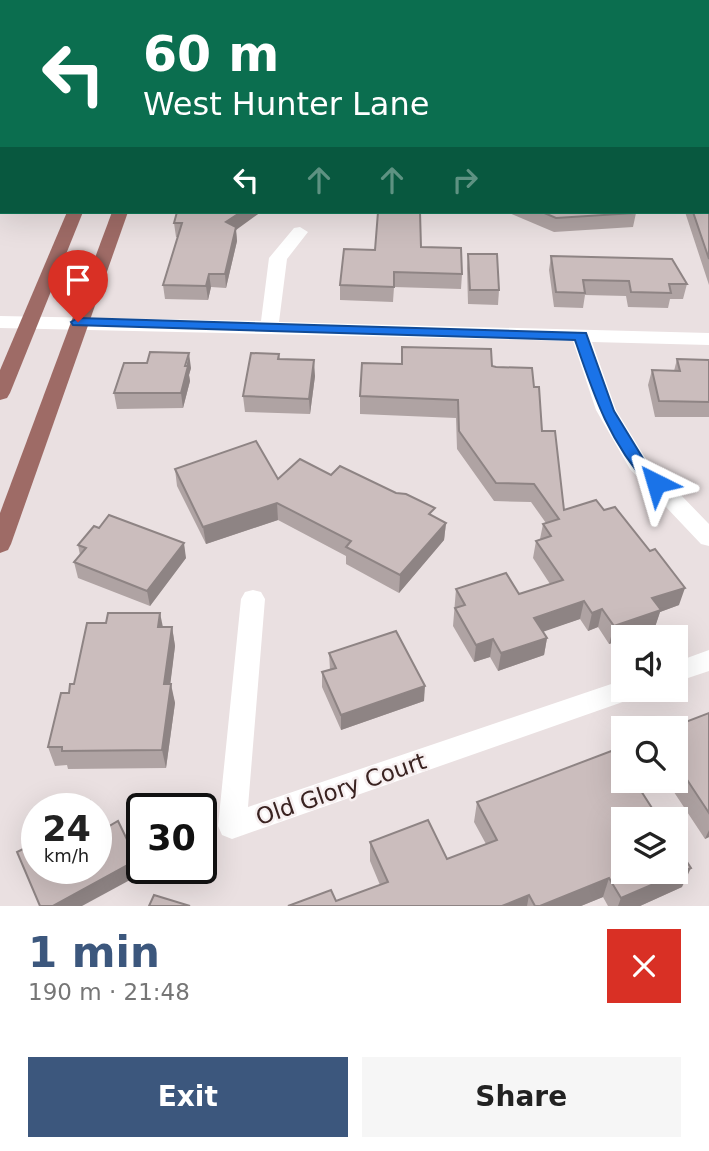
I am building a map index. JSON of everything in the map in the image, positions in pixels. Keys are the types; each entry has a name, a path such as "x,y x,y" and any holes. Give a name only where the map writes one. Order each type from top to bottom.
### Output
{"main road":[{"path":"0,393 74,214"},
{"path":"0,544 119,214"}],"street":[{"path":"269,327 278,258 300,232"},
{"path":"0,322 709,339"},
{"path":"581,336 606,411 638,464 709,538"},
{"name":"Old Glory Court","path":"253,599 232,826 611,695"},
{"path":"688,668 709,660"}],"building":[{"path":"176,214 238,214 226,222 236,227 225,274 209,274 206,286 163,285 182,223 174,223"},
{"path":"378,214 420,214 421,247 461,248 462,274 394,272 394,287 340,285 344,249 375,250"},
{"path":"547,214 620,214 556,218"},
{"path":"694,214 709,214 709,259"},
{"path":"468,254 497,254 499,290 470,290"},
{"path":"551,256 672,259 687,284 669,284 671,293 631,292 629,281 583,280 585,293 556,292"},
{"path":"402,347 491,349 492,366 532,368 534,387 539,387 542,431 555,431 564,510 596,500 604,510 615,507 650,551 655,549 685,588 652,598 661,610 617,625 613,625 602,609 592,613 584,601 534,618 547,638 501,653 493,639 476,645 455,608 465,605 456,589 506,573 519,594 563,580 536,541 551,536 543,524 559,519 534,484 496,483 459,431 458,400 360,396 362,363 402,364"},
{"path":"150,352 189,353 181,393 114,393 124,363 147,363"},
{"path":"251,353 279,354 278,359 314,360 309,399 243,396"},
{"path":"677,359 709,360 709,402 659,401 652,370 680,371"},
{"path":"256,441 278,479 300,459 331,475 340,466 435,508 429,514 446,523 400,575 346,547 351,541 277,503 203,527 175,469"},
{"path":"109,515 184,543 147,591 74,562 86,548 78,545 94,526 99,528"},
{"path":"108,613 160,613 158,627 172,627 164,684 171,684 162,750 62,751 62,747 48,747 61,693 69,693 70,684 74,684 87,623 106,623"},
{"path":"396,631 425,686 341,715 322,672 336,668 329,653"},
{"path":"709,713 709,813 688,781 688,721"},
{"path":"611,751 611,793 642,793 651,807 611,807 611,881 609,878 540,906 535,906 529,895 502,906 288,906 331,890 336,901 388,882 370,842 428,820 447,859 497,840 477,802"},
{"path":"118,821 126,837 126,866 112,874 112,824"},
{"path":"31,884 93,884 53,906 40,906"},
{"path":"613,884 654,884 621,898"},
{"path":"154,895 190,906 149,906"}],"route":[{"path":"78,322 581,336 606,411 638,464 656,483"}]}
